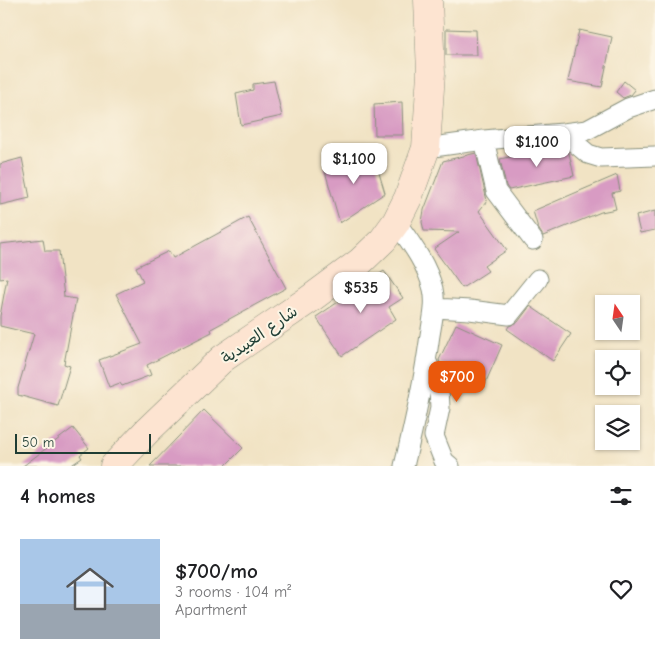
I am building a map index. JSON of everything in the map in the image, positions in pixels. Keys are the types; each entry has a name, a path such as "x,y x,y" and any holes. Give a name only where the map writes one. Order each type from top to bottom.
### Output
{"main road":[{"name":"شارع العبيدية","path":"114,466 147,431 222,359 310,299 360,262 383,240 396,222 408,198 426,148 431,73 428,0"}],"street":[{"path":"426,148 484,140 587,130 628,108 655,100"},
{"path":"562,133 588,154 601,158 655,156"},
{"path":"484,140 496,191 533,240"},
{"path":"396,222 415,248 428,275 433,290 434,308 416,418 404,466"},
{"path":"434,308 509,315 538,279"},
{"path":"426,360 439,388 440,408 434,436 444,461 450,466"}],"building":[{"path":"446,29 476,30 477,55 446,55"},
{"path":"579,30 612,37 602,87 568,81"},
{"path":"274,81 282,116 241,125 236,94 253,90 253,84"},
{"path":"624,81 635,90 631,95 623,98 616,92"},
{"path":"402,102 403,135 375,135 374,104"},
{"path":"561,146 569,153 574,176 509,190 506,186 500,159"},
{"path":"373,153 385,193 340,223 324,168"},
{"path":"476,153 487,201 479,211 507,250 484,266 488,271 462,288 434,249 459,232 424,231 422,222 424,210 443,161"},
{"path":"22,158 30,198 0,205 0,164"},
{"path":"617,175 620,191 612,193 616,209 601,212 543,236 538,228 533,211"},
{"path":"655,211 655,230 640,233 636,216"},
{"path":"248,217 286,288 211,329 212,332 147,365 151,375 122,386 120,383 109,387 99,360 142,344 116,294 143,281 136,267 169,251 173,258"},
{"path":"43,239 45,251 59,251 64,297 76,299 64,364 70,366 58,406 18,395 18,388 34,334 0,326 7,278 0,279 0,244"},
{"path":"384,271 403,298 389,307 396,319 342,356 316,317"},
{"path":"530,306 571,334 553,361 507,329 518,322"},
{"path":"456,324 502,345 485,384 440,363 439,360"},
{"path":"204,410 243,448 225,466 150,466"},
{"path":"73,428 89,448 80,455 82,458 70,466 23,466"}]}
